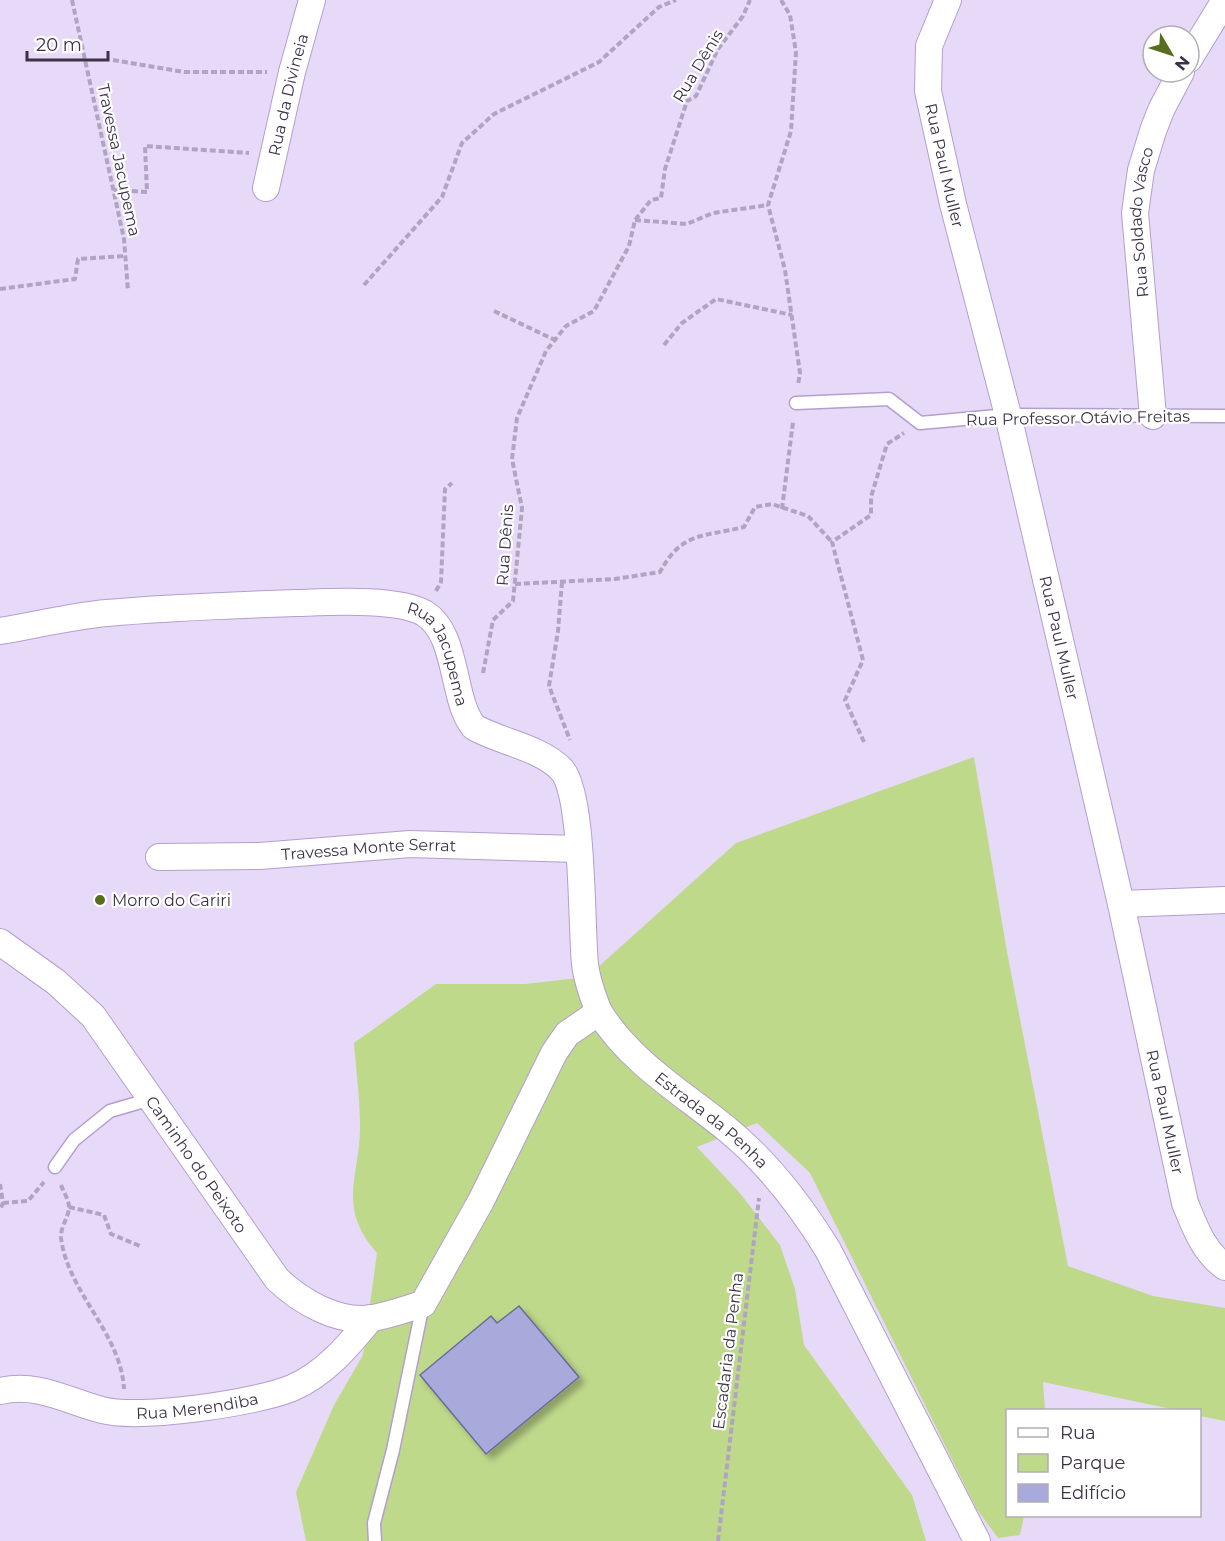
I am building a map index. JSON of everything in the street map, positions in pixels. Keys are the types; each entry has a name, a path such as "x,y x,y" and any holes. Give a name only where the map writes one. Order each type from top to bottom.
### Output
{"street":[{"name":"Rua da Divineia","path":"266,189 292,72 312,0"},
{"name":"Rua Paul Muller","path":"948,0 929,46 928,91 954,204 1008,415 1121,904 1185,1203 1198,1235 1212,1257 1225,1267"},
{"path":"1201,39 1225,0"},
{"name":"Rua Soldado Vasco","path":"1153,416 1135,213 1141,170 1153,131 1175,84"},
{"name":"Rua Jacupema","path":"0,631 106,613 234,605 381,603 424,613 436,625 454,663 465,717 474,727 545,758 561,769 567,779"},
{"path":"423,1304 481,1201 554,1053 567,1034 599,1012 585,966 576,812 567,779"},
{"name":"Travessa Monte Serrat","path":"159,857 260,856 410,844 578,849"},
{"path":"1121,904 1225,900"},
{"name":"Caminho do Peixoto","path":"0,942 56,982 93,1016 282,1284 294,1295 312,1305 342,1316 371,1318 423,1304"},
{"name":"Estrada da Penha","path":"599,1012 610,1030 636,1059 730,1131 802,1207 828,1250 977,1541"},
{"name":"Rua Merendiba","path":"0,1391 41,1390 104,1411 193,1409 292,1388 341,1354 371,1318"}],"lane":[{"path":"796,403 889,399 920,423"},
{"name":"Rua Professor Otávio Freitas","path":"920,423 1008,415 1225,416"},
{"path":"55,1167 74,1140 110,1111 152,1099"},
{"path":"375,1541 374,1523 393,1450 423,1304"}],"path":[{"name":"Travessa Jacupema","path":"72,0 114,190 125,256 128,291"},
{"path":"364,285 442,197 462,143 494,114 599,62 659,7 676,0"},
{"name":"Rua Dênis","path":"481,684 493,620 513,601 522,508 512,459 517,418 546,351 566,326 594,310 629,246 635,220 651,200 661,198 665,169 687,101 696,96 718,50 743,16 750,0"},
{"path":"781,0 790,15 796,52 791,131 768,205 785,270 800,373 782,509"},
{"path":"113,60 184,72 292,72"},
{"path":"114,190 147,192 145,146 273,155"},
{"path":"635,220 687,224 713,213 768,205"},
{"path":"0,288 75,279 78,259 125,256"},
{"path":"664,345 682,323 716,299 792,315"},
{"path":"494,311 555,339"},
{"path":"832,542 871,515 872,497 886,444 920,423"},
{"path":"424,613 441,582 445,489 452,483"},
{"path":"515,584 615,579 660,572 668,557 690,538 744,527 755,507 772,504 808,516 832,542 863,660 845,700 864,742"},
{"path":"562,582 558,631 549,686 572,746 567,779"},
{"name":"Escadaria da Penha","path":"718,1541 763,1165"},
{"path":"3,1203 28,1201 55,1167"},
{"path":"55,1167 69,1207 60,1236 74,1280 98,1319 123,1371 126,1412"},
{"path":"0,1184 3,1203 0,1210"},
{"path":"69,1207 104,1215 111,1234 140,1246"}],"green space":[{"path":"974,757 1007,952 1068,1266 1153,1296 1225,1308 1225,1421 1201,1416 1201,1409 1171,1409 1043,1382 1045,1409 1006,1409 1006,1517 1024,1517 1020,1535 998,1538 976,1508 810,1173 757,1123 697,1147 739,1192 780,1245 795,1289 804,1345 912,1495 926,1541 306,1541 296,1492 334,1405 363,1355 377,1253 364,1236 357,1221 354,1206 353,1191 360,1126 354,1043 436,984 525,984 587,977 736,843"}],"building":[{"path":"519,1306 579,1377 486,1454 420,1375 491,1316 497,1323"}],"place":[{"name":"Morro do Cariri","path":"100,900"}]}
